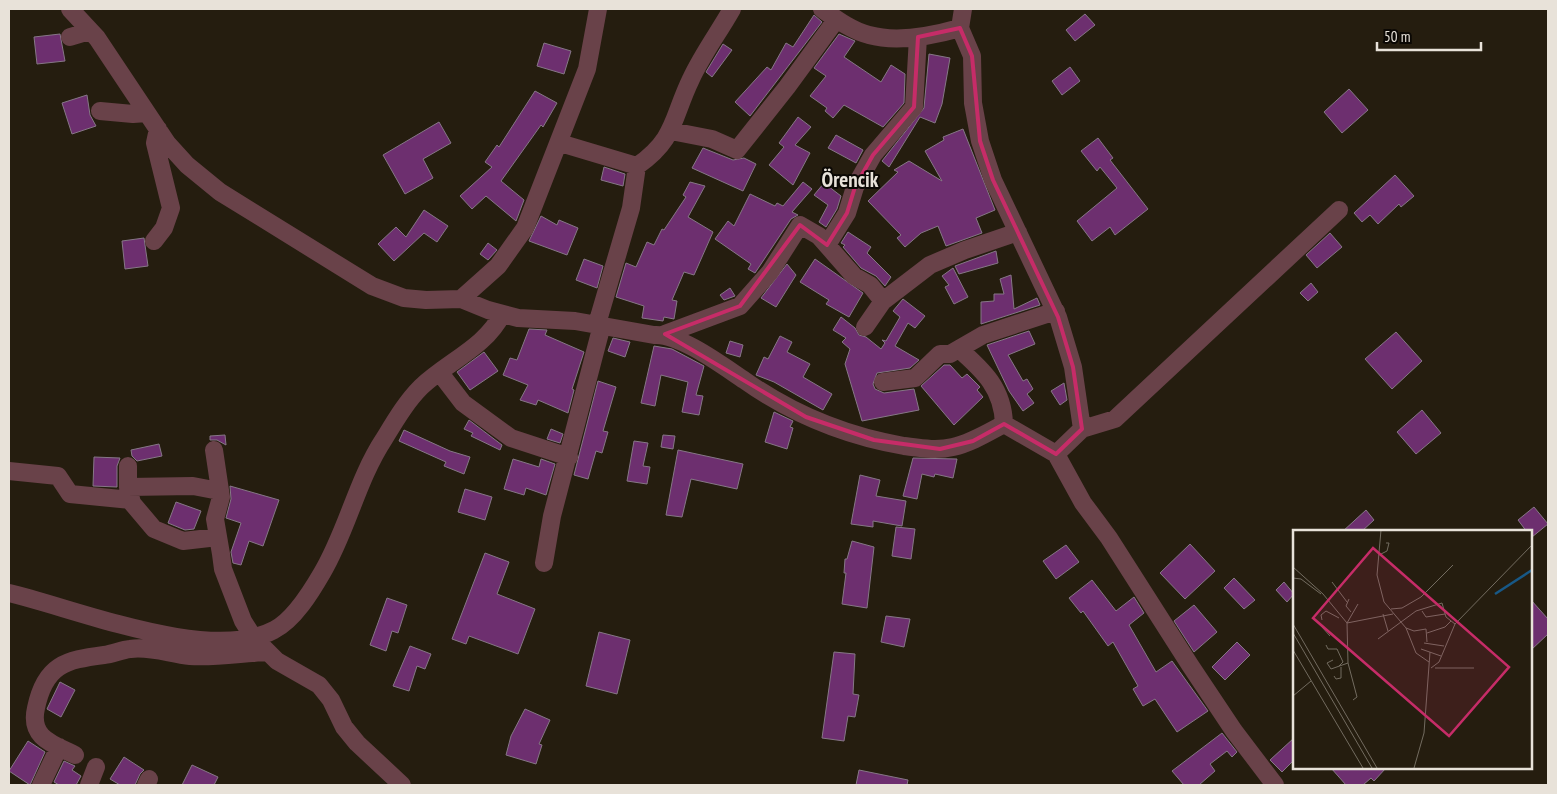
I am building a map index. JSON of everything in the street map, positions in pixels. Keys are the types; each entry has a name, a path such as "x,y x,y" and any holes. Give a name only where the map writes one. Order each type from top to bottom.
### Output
{"street":[{"path":"462,299 486,278 525,228 588,69 598,9"},
{"path":"544,563 552,516 568,457 599,324 631,208 637,166 658,149 671,131 690,79 732,9"},
{"path":"822,9 836,20 868,35 918,37 960,28"},
{"path":"962,9 960,28 972,56 973,103 980,141 993,180 1056,311 1073,367 1082,429"},
{"path":"74,11 97,38 158,129 187,165 220,192 372,286 394,295 414,299 462,299 502,314 599,324 654,335 665,334 740,306 770,272 800,226 819,236 854,276 870,285 883,300"},
{"path":"671,131 712,139 737,150 787,87 836,20"},
{"path":"70,38 90,31"},
{"path":"827,246 847,213 855,187 873,155 914,107 918,37"},
{"path":"100,111 134,114 147,112"},
{"path":"154,241 164,228 171,208 155,143 158,129"},
{"path":"560,143 637,166"},
{"path":"1056,454 1082,429 1115,419 1339,210"},
{"path":"865,327 883,300 930,265 965,250 1018,232"},
{"path":"884,382 915,378 940,354 950,354 983,335 1056,311"},
{"path":"9,593 177,638 213,641 253,637 275,630 292,615 322,572 350,514 376,450 398,416 421,387 494,330 502,314"},
{"path":"665,334 710,357 806,417 851,434 895,444 940,449 968,443 1004,424"},
{"path":"960,349 994,384 1002,401 1004,424"},
{"path":"440,373 463,403 503,433 511,438 568,457"},
{"path":"1004,424 1056,454 1083,503 1109,538 1190,665 1234,731 1275,785"},
{"path":"214,450 218,491 221,497 215,519 226,577 243,621 253,637 266,652 292,670 319,685 331,700 344,727 357,743 402,785"},
{"path":"128,466 129,493 136,510 154,529 183,541 218,536"},
{"path":"9,471 58,476 70,494 129,493 193,486 218,491"},
{"path":"41,785 67,751 44,740 34,716 38,696 50,675 64,662 131,649 149,649 191,656 266,652"},
{"path":"89,785 96,767"}],"highlighted area":[{"path":"960,28 972,56 980,141 993,180 1058,317 1073,367 1082,429 1056,454 1004,424 973,441 940,449 874,440 806,417 665,334 740,306 800,225 827,245 847,213 855,187 873,155 914,107 918,37"}],"building":[{"path":"1085,14 1095,25 1075,41 1066,30"},
{"path":"814,15 822,22 750,116 735,102 767,67 771,70 786,43 793,47"},
{"path":"60,34 65,61 37,64 34,37"},
{"path":"839,34 855,41 844,57 881,82 891,65 905,74 904,103 883,127 844,105 833,118 825,111 827,108 810,96 826,76 814,68"},
{"path":"544,43 571,51 564,74 537,66"},
{"path":"723,44 732,50 712,77 706,72"},
{"path":"929,54 950,58 942,104 935,123 920,117 889,167 882,161 924,108"},
{"path":"1070,67 1080,81 1062,95 1052,81"},
{"path":"1349,89 1368,110 1342,133 1324,112"},
{"path":"535,91 557,103 543,127 541,125 501,181 524,200 516,221 486,196 472,209 460,196 492,167 485,162 497,145 499,147"},
{"path":"87,95 90,115 96,126 72,134 62,103"},
{"path":"798,117 811,127 795,145 810,153 793,185 769,165 784,147 779,143"},
{"path":"439,122 451,143 423,159 433,178 405,194 383,155"},
{"path":"963,129 995,210 976,218 982,233 946,246 938,226 921,233 905,247 897,238 901,235 868,201 898,172 894,170 909,161 942,181 925,151 944,140 943,137"},
{"path":"836,135 863,150 856,163 828,148"},
{"path":"1098,138 1113,158 1110,160 1148,209 1115,235 1110,227 1092,241 1077,221 1117,188 1100,167 1097,171 1081,151"},
{"path":"703,148 733,160 744,158 756,164 743,191 692,168"},
{"path":"604,167 625,174 623,186 601,180"},
{"path":"1395,175 1414,196 1401,207 1399,204 1378,224 1370,215 1362,222 1354,213"},
{"path":"690,182 705,186 688,217 713,232 694,275 684,272 672,300 677,301 674,319 664,317 663,321 642,318 644,306 616,297 626,263 636,267 647,242 654,245 662,229 664,230 686,197 683,195"},
{"path":"803,182 812,189 792,212 798,215 791,219 755,273 748,269 751,264 715,239 728,221 734,226 750,194 775,206 777,203 783,206"},
{"path":"824,183 841,196 837,209 826,227 819,222 828,205 814,195"},
{"path":"424,210 448,226 437,242 424,233 394,261 378,244 396,227 406,237"},
{"path":"541,216 557,225 559,220 578,228 567,255 529,241"},
{"path":"848,232 871,247 867,253 891,277 885,286 876,276 861,268 843,247 845,245 841,243"},
{"path":"1330,233 1342,247 1317,268 1306,255"},
{"path":"144,238 148,266 125,269 122,241"},
{"path":"488,243 497,250 488,260 480,254"},
{"path":"996,251 998,263 959,274 955,266"},
{"path":"584,259 603,266 597,288 576,280"},
{"path":"815,259 863,293 849,317 826,304 829,300 800,282"},
{"path":"787,264 796,275 776,307 761,298"},
{"path":"953,268 968,297 954,304 945,287 949,285 942,276"},
{"path":"1011,275 1014,309 1037,298 1040,305 981,324 981,302 994,301 994,294 1004,294 1000,279"},
{"path":"1311,283 1318,292 1308,301 1300,293"},
{"path":"730,288 735,296 724,300 720,295"},
{"path":"903,299 925,316 915,328 908,323 895,346 919,360 910,368 877,373 873,384 875,389 884,393 914,389 919,410 862,421 845,364 850,349 842,342 846,338 833,330 841,317 855,328 859,335 866,337 881,349 885,343 882,340 886,341 900,317 893,311"},
{"path":"529,329 547,330 545,335 584,352 572,389 574,390 568,413 538,400 536,405 520,400 528,385 503,375 510,358 517,360"},
{"path":"1029,331 1035,344 1008,355 1023,381 1027,379 1033,389 1027,394 1034,403 1023,411 1009,391 987,345"},
{"path":"1396,332 1422,361 1392,389 1365,359"},
{"path":"780,336 792,342 787,352 810,364 803,377 832,394 823,410 774,382 756,375 764,357 768,359"},
{"path":"613,338 630,342 625,357 608,351"},
{"path":"730,341 743,345 740,357 726,353"},
{"path":"654,346 672,349 704,366 696,395 703,396 699,415 682,412 688,382 661,375 655,406 641,403"},
{"path":"484,352 498,371 470,390 457,372"},
{"path":"944,365 950,365 962,378 967,374 980,387 977,390 983,397 954,425 921,386"},
{"path":"598,381 616,387 603,431 608,432 602,453 596,451 588,479 574,475"},
{"path":"1064,383 1067,400 1060,405 1051,391"},
{"path":"1422,410 1441,433 1416,454 1397,432"},
{"path":"774,412 793,421 790,427 793,428 787,449 765,442"},
{"path":"469,420 502,445 500,450 471,436 473,433 464,429"},
{"path":"551,429 563,434 560,443 547,439"},
{"path":"404,430 450,451 470,457 464,474 444,466 446,462 399,441"},
{"path":"225,435 226,445 217,440 210,440 210,436"},
{"path":"663,435 675,436 673,449 661,447"},
{"path":"634,441 648,443 643,466 650,467 647,484 627,481"},
{"path":"159,444 162,456 137,461 132,456 131,450"},
{"path":"678,450 743,464 737,489 691,479 682,517 666,515"},
{"path":"94,457 120,458 117,466 117,487 93,486"},
{"path":"913,458 957,459 953,478 935,474 934,477 922,474 917,499 903,496"},
{"path":"513,459 539,467 541,459 555,464 546,495 526,488 524,495 504,489"},
{"path":"860,475 880,480 876,496 906,501 902,526 873,521 873,527 851,524"},
{"path":"230,486 279,500 263,546 249,541 241,565 233,563 231,552 241,523 226,518 231,499"},
{"path":"465,489 492,497 485,520 458,512"},
{"path":"176,502 201,511 194,529 185,530 168,523"},
{"path":"1534,507 1548,524 1532,537 1532,530 1526,530 1518,520"},
{"path":"1366,510 1374,520 1363,530 1344,530"},
{"path":"896,527 915,529 911,559 892,556"},
{"path":"852,541 874,547 867,608 842,604 846,573 844,573 845,559 847,559"},
{"path":"1190,544 1215,571 1185,599 1160,573"},
{"path":"1066,545 1079,562 1056,579 1043,561"},
{"path":"485,553 509,562 497,594 535,609 518,654 469,636 466,644 452,639"},
{"path":"1234,578 1255,600 1244,609 1224,588"},
{"path":"1092,580 1116,611 1134,597 1144,613 1129,625 1156,672 1172,661 1208,711 1177,732 1155,699 1143,706 1133,689 1138,686 1113,642 1108,646 1083,611 1081,613 1069,598"},
{"path":"1284,582 1293,595 1287,602 1276,590"},
{"path":"387,598 407,605 398,633 392,631 386,651 370,645"},
{"path":"1532,601 1548,619 1548,634 1532,649"},
{"path":"1194,605 1217,632 1194,652 1174,621"},
{"path":"886,616 910,619 904,647 881,642"},
{"path":"599,632 630,640 617,694 586,686"},
{"path":"1237,642 1250,655 1225,680 1212,667"},
{"path":"410,646 431,654 425,669 417,666 409,691 393,686"},
{"path":"834,652 855,654 853,694 859,695 855,717 848,716 844,741 822,738"},
{"path":"60,682 75,690 61,717 47,709"},
{"path":"525,709 550,720 539,744 542,745 536,764 506,755 511,736"},
{"path":"1222,733 1237,752 1232,757 1227,751 1210,764 1215,771 1199,785 1184,785 1172,771"},
{"path":"1293,739 1293,761 1282,772 1270,760"},
{"path":"28,741 45,752 30,785 9,771"},
{"path":"124,757 144,770 135,785 120,785 110,779"},
{"path":"64,761 75,766 72,770 81,776 76,785 59,785 54,782"},
{"path":"192,765 218,777 214,785 182,785"},
{"path":"1332,769 1385,769 1374,781 1371,778 1363,785 1346,785"},
{"path":"859,770 908,780 907,785 856,785"}],"district":[{"name":"Örencik","path":"850,179"}]}
